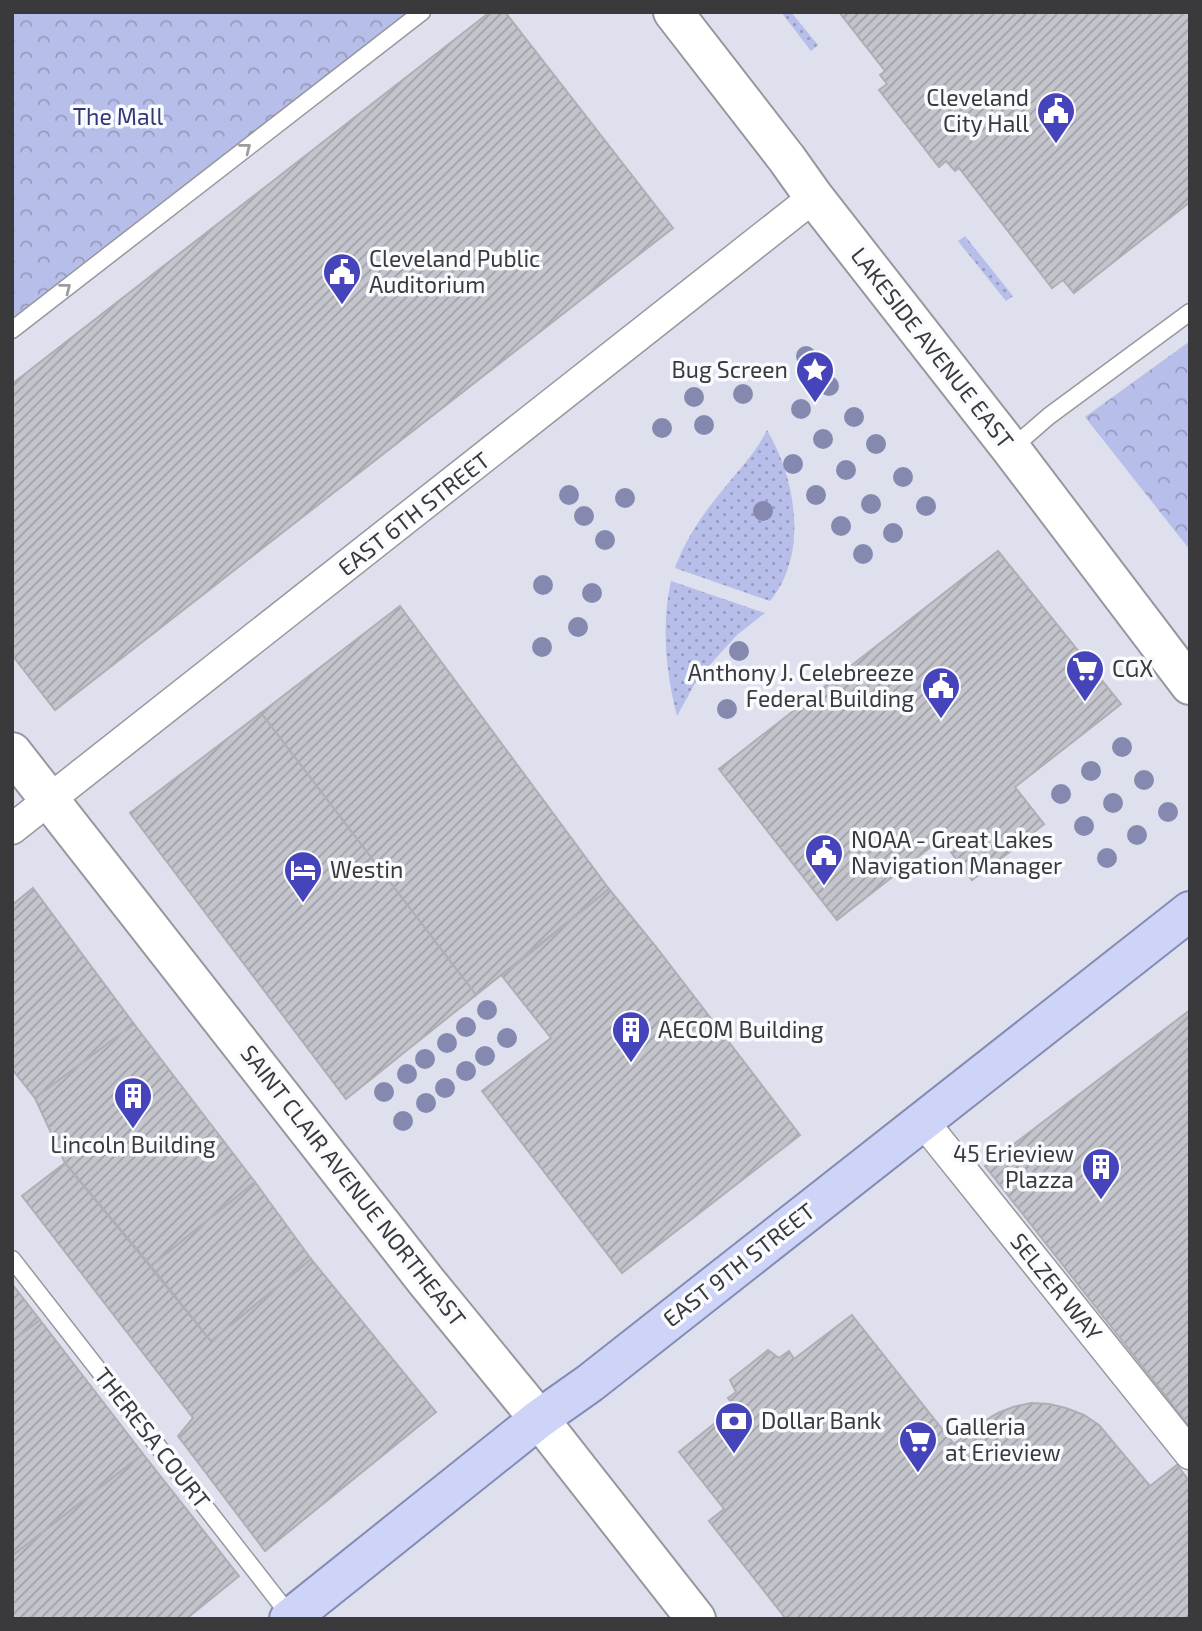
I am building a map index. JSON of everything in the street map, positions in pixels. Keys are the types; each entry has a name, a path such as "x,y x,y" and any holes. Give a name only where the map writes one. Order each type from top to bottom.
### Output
{"main road":[{"name":"EAST 9TH STREET","path":"290,1618 539,1419 601,1374 1190,911"}],"street":[{"name":"LAKESIDE AVENUE EAST","path":"673,12 1190,685"},
{"name":"EAST 6TH STREET","path":"12,829 814,197"},
{"name":"SAINT CLAIR AVENUE NORTHEAST","path":"12,752 696,1619"},
{"name":"SELZER WAY","path":"922,1120 1190,1454"}],"lane":[{"path":"12,330 422,12"},
{"path":"1011,449 1060,407 1190,312"},
{"name":"THERESA COURT","path":"12,1259 290,1618"}],"shaded area":[{"path":"12,12 1190,12 1190,1619 12,1619"}],"green space":[{"name":"The Mall","path":"12,12 422,12 12,330"},
{"path":"781,12 791,12 818,45 811,51"},
{"path":"965,236 1013,296 1006,301 958,241"},
{"path":"1190,341 1190,550 1085,417"},
{"path":"767,430 785,471 794,516 790,561 782,582 770,601 675,568 701,519 752,455"},
{"path":"671,581 765,613 737,635 698,678 677,716 666,649 666,615"}],"building":[{"name":"Cleveland Public Auditorium","path":"490,12 505,12 673,228 55,710 12,655 12,384"},
{"name":"Cleveland City Hall","path":"839,12 1190,12 1190,202 1074,293 1063,280 1052,288 959,168 955,171 946,161 939,167 879,90 887,84 880,75 885,71"},
{"name":"Anthony J. Celebreeze Federal Building","path":"998,551 1121,704 1015,787 1044,824 1007,854 972,880 941,839 837,920 719,769"},
{"path":"400,606 609,889 476,995 261,713"},
{"name":"Westin","path":"261,713 476,995 346,1099 130,813"},
{"path":"33,888 134,1024 35,1098 12,1069 12,905"},
{"name":"AECOM Building","path":"609,889 800,1135 622,1273 482,1091 551,1038 502,976"},
{"name":"45 Erieview Plazza","path":"1190,1010 1190,1427 985,1166"},
{"name":"Lincoln Building","path":"134,1024 255,1182 151,1266 65,1163 35,1098"},
{"path":"65,1163 211,1341 311,1259 436,1412 265,1551 178,1436 193,1418 22,1196"},
{"path":"255,1182 311,1259 211,1341 151,1266"},
{"path":"12,1284 40,1320 12,1341"},
{"name":"Galleria at Erieview","path":"852,1315 954,1444 998,1413 1031,1403 1049,1404 1084,1415 1099,1425 1150,1486 1177,1465 1190,1482 1190,1619 786,1619 709,1521 724,1509 679,1452 735,1407 728,1398 736,1392 730,1380 768,1350 779,1358 789,1351 794,1359"},
{"path":"40,1320 143,1454 12,1556 12,1341"},
{"path":"143,1454 239,1576 186,1619 12,1619 12,1556"}],"place":[{"name":"Cleveland City Hall","path":"1056,145"},
{"name":"Cleveland Public Auditorium","path":"342,306"},
{"name":"Bug Screen","path":"815,404"},
{"name":"CGX","path":"1085,703"},
{"name":"Anthony J. Celebreeze Federal Building","path":"941,720"},
{"name":"NOAA - Great Lakes Navigation Manager","path":"824,887"},
{"name":"Westin","path":"303,904"},
{"name":"AECOM Building","path":"631,1064"},
{"name":"Lincoln Building","path":"133,1130"},
{"name":"45 Erieview Plazza","path":"1101,1201"},
{"name":"Dollar Bank","path":"734,1455"},
{"name":"Galleria at Erieview","path":"918,1474"}]}
